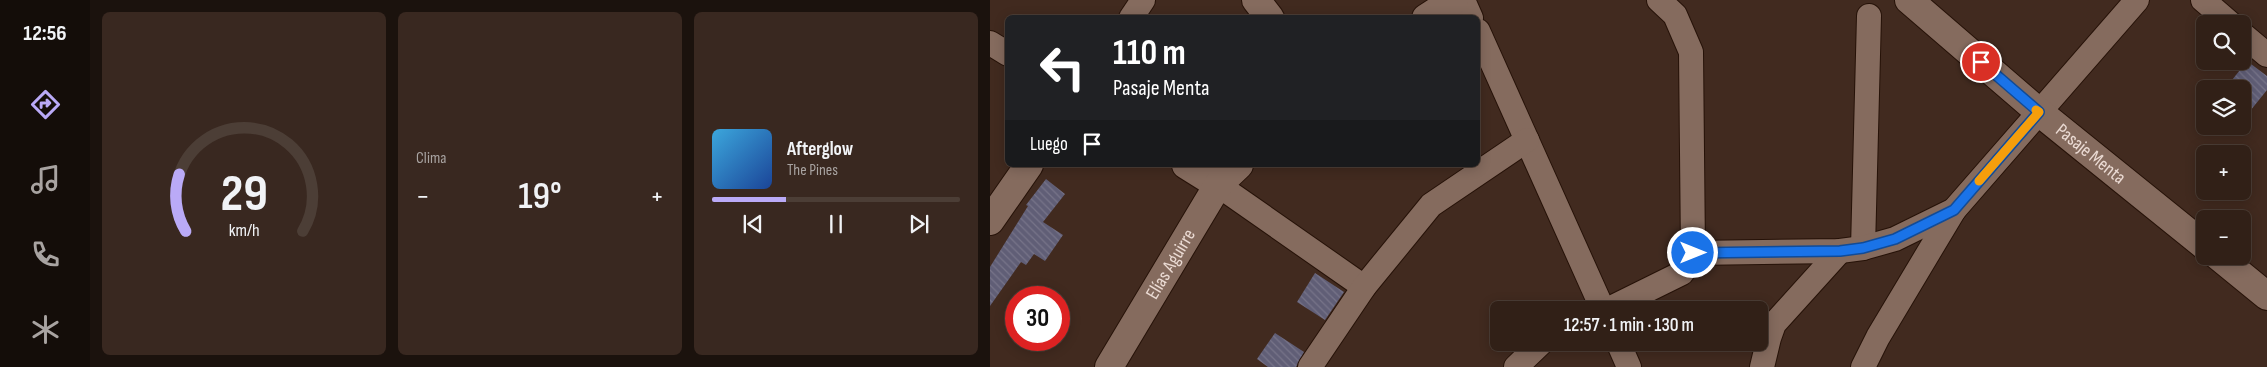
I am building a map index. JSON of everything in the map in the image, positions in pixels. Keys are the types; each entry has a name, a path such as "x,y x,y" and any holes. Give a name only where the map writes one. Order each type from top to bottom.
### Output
{"street":[{"path":"1133,15 1143,0"},
{"path":"1256,0 1268,15"},
{"path":"1431,15 1454,0"},
{"path":"1463,0 1470,15"},
{"path":"1625,301 1682,273 1693,253 1691,52 1675,15 1659,0"},
{"name":"Pasaje Menta","path":"1909,0 2039,112 2196,239"},
{"path":"1863,367 1878,337 1954,210 2137,0"},
{"path":"2203,0 2220,15"},
{"path":"1863,248 1869,16"},
{"path":"1480,36 1599,301"},
{"path":"2251,42 2267,55"},
{"path":"990,43 1005,52"},
{"path":"1310,367 1364,287 1431,205 1527,140"},
{"path":"990,221 1028,167"},
{"path":"1189,167 1364,287"},
{"name":"Elías Aguirre","path":"1109,367 1218,185 1238,167"},
{"path":"1693,253 1840,251 1863,248 1895,239 1954,210"},
{"path":"1762,367 1768,338 1774,324 1840,251"},
{"path":"2229,265 2267,296"},
{"path":"1516,367 1533,351"},
{"path":"1622,351 1629,367"}],"building":[{"path":"2251,64 2267,76 2267,90 2251,110 2251,80 2232,80 2240,70 2251,70"},
{"path":"1046,179 1065,194 1043,222 1063,235 1045,261 1034,254 1026,265 1021,262 990,306 990,267 1028,206 1026,205"},
{"path":"1315,273 1344,292 1325,320 1297,302"},
{"path":"1275,333 1304,352 1296,367 1268,367 1257,359"}],"slow traffic":[{"path":"1979,181 2039,112 2036,110"}],"route":[{"path":"1693,253 1840,251 1863,248 1895,239 1954,210 2039,112 1981,62"}]}
